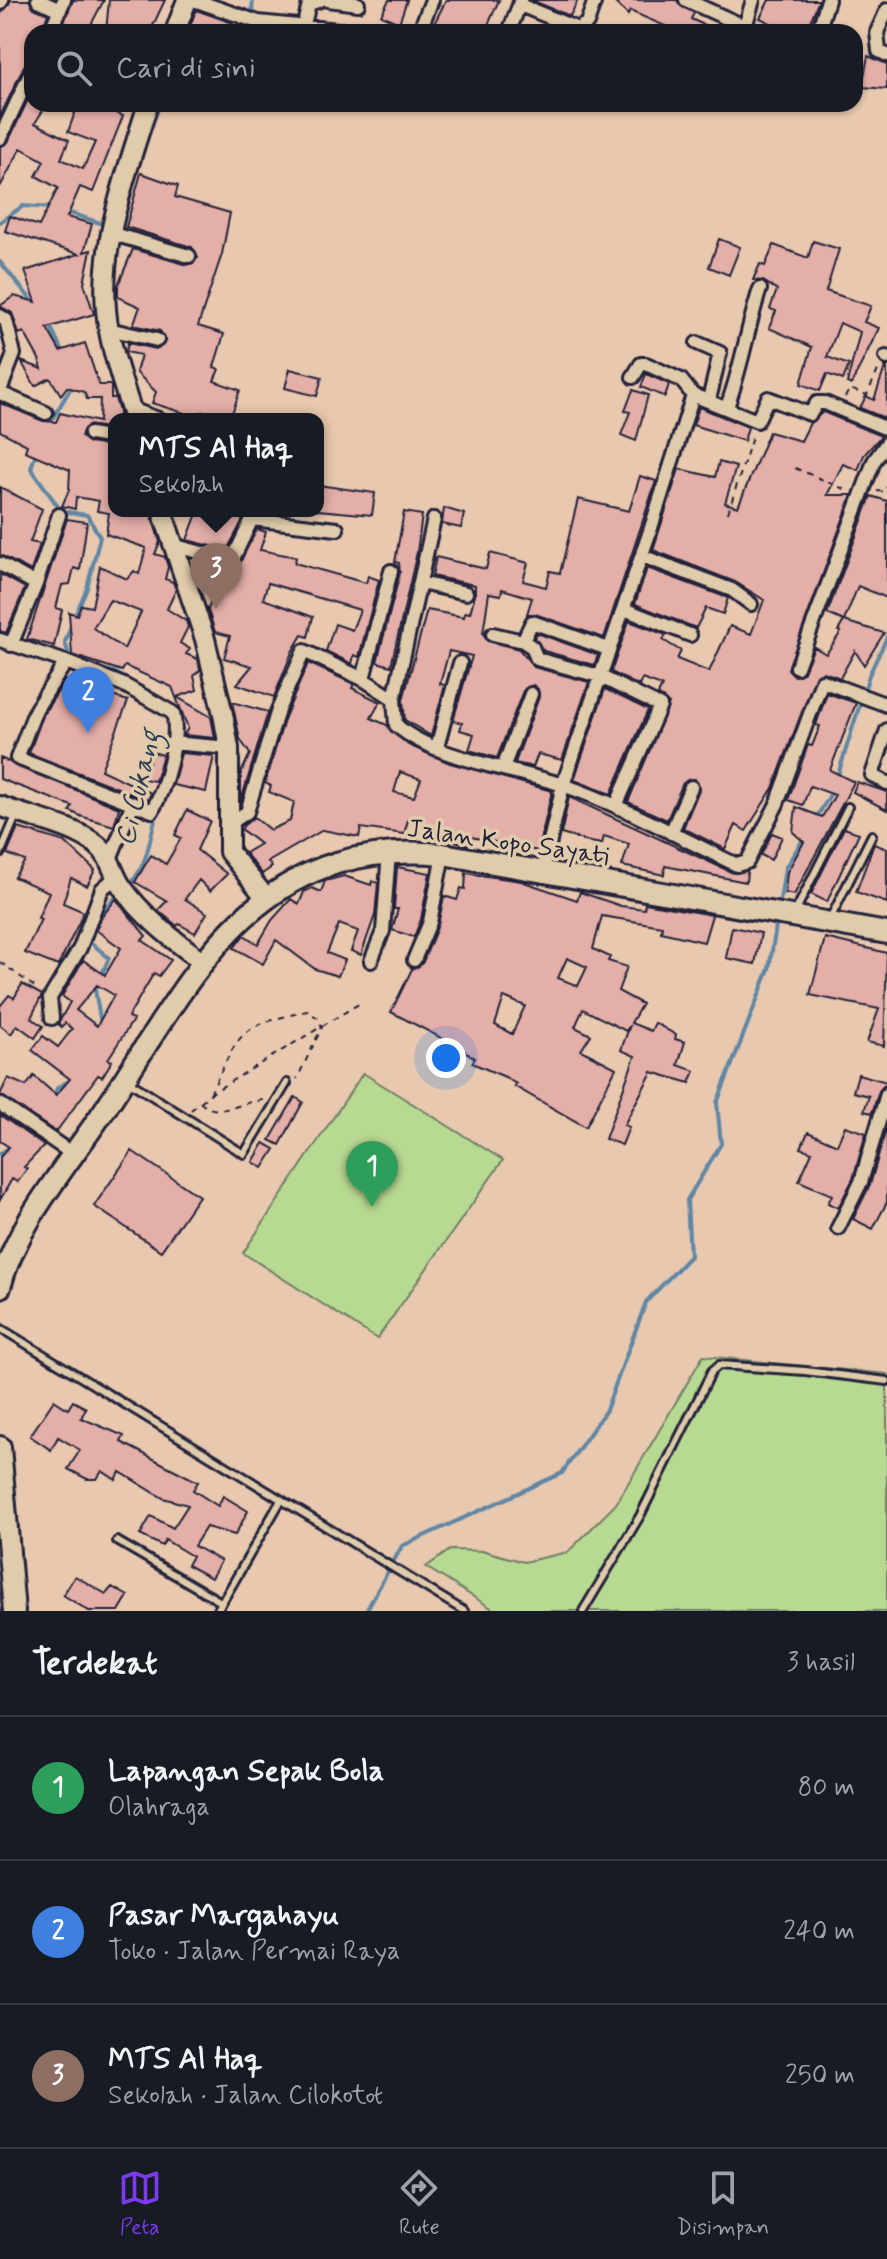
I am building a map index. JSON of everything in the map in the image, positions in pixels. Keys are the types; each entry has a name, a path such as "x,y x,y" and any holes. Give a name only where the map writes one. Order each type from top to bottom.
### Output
{"main road":[{"name":"Jalan Kopo Sayati","path":"0,1287 20,1239 200,966 232,927 266,898 330,863 389,852 443,854 887,933"},
{"path":"0,1447 14,1611"}],"street":[{"path":"38,0 62,5 54,24"},
{"path":"178,24 187,0"},
{"path":"194,0 252,20 304,24 309,4 320,0"},
{"path":"328,0 358,4"},
{"path":"422,24 432,0"},
{"path":"583,24 595,0"},
{"path":"686,0 740,24"},
{"path":"751,24 753,0"},
{"path":"820,24 828,0"},
{"path":"512,24 520,2 570,24"},
{"path":"887,10 877,32 879,51 887,55"},
{"path":"0,138 24,87"},
{"path":"132,413 108,329 106,275 112,228 146,112"},
{"path":"112,228 189,256"},
{"path":"727,407 747,348 748,326 760,289"},
{"path":"0,316 6,320 14,354 0,392 46,413"},
{"path":"108,329 157,340"},
{"path":"697,343 720,353 709,400"},
{"path":"633,377 641,364 646,364 681,380 693,395 757,421 768,398 810,414 820,402 887,429"},
{"path":"543,871 563,785 642,556 693,395"},
{"path":"90,434 108,437"},
{"path":"797,667 874,461 887,443"},
{"path":"59,515 36,584 6,642 66,662 113,680 168,708 174,718 173,743 154,809 148,811 17,758 16,753 36,709 66,662"},
{"path":"164,517 205,639 229,748 231,855 266,898"},
{"path":"172,545 232,561 252,519 337,529"},
{"path":"434,519 394,699 396,725 437,747 563,785 744,865 777,804 822,681 887,705"},
{"path":"642,556 732,590 751,604"},
{"path":"0,564 36,584"},
{"path":"363,679 391,571"},
{"path":"420,583 466,593"},
{"path":"624,609 690,635"},
{"path":"523,641 532,622 608,649"},
{"path":"493,634 523,641 532,647 537,659 599,676 660,706 616,806"},
{"path":"229,824 247,812 278,710 302,652 363,679 394,699"},
{"path":"437,747 460,663"},
{"path":"503,768 531,694"},
{"path":"887,730 872,775 887,783"},
{"path":"173,743 229,748"},
{"path":"671,833 691,787"},
{"path":"52,1018 50,998 80,948 102,889 116,873 132,805"},
{"path":"9,809 82,836 100,847 148,924 168,946 200,966"},
{"path":"371,961 383,931 389,852"},
{"path":"414,960 430,922 443,854"},
{"path":"838,1228 861,1182 887,1094"},
{"path":"0,1104 74,1155"}],"lane":[{"path":"781,913 848,807"},
{"path":"0,854 9,809"},
{"path":"829,922 872,835"},
{"path":"125,1080 244,1154 287,1083"},
{"path":"0,1328 280,1502 464,1611"},
{"path":"583,1611 640,1516 712,1371 719,1365 887,1381"},
{"path":"217,1611 280,1502"},
{"path":"117,1541 221,1602"}],"path":[{"path":"839,409 848,390 867,395 886,357"},
{"path":"728,513 757,421"},
{"path":"795,468 861,496"},
{"path":"0,962 50,998"},
{"path":"184,1117 210,1094 362,1002"},
{"path":"200,1102 208,1110 217,1111 253,1100 278,1099 295,1084 322,1027 318,1018 307,1011 257,1023 239,1037 210,1094"}],"green space":[{"path":"363,1073 503,1160 377,1339 243,1253"},
{"path":"703,1356 887,1374 887,1611 496,1611 426,1567 450,1550 485,1551 524,1562 568,1552 616,1504"}],"building":[{"path":"11,0 29,0 34,8 48,14 44,24 24,24 24,66 0,117 0,15"},
{"path":"73,0 104,0 91,24 63,24"},
{"path":"109,0 165,0 154,24 107,24"},
{"path":"389,0 407,0 399,23 381,15"},
{"path":"446,0 499,0 488,24 434,24"},
{"path":"531,0 578,0 570,16"},
{"path":"612,0 676,0 694,13 691,19 702,24 660,24 630,11 628,15"},
{"path":"769,0 819,0 809,24 773,24 760,18"},
{"path":"196,10 233,23 232,24 191,24"},
{"path":"868,56 887,64 887,89 863,87"},
{"path":"24,108 24,112 42,112 35,123 69,140 61,159 83,169 95,142 68,132 75,112 114,112 123,116 93,192 80,187 67,217 92,224 84,252 91,250 84,283 94,314 47,328 60,351 85,343 99,385 111,385 111,398 115,398 119,413 108,413 108,428 88,425 81,436 89,443 108,446 108,513 97,511 99,501 76,497 75,509 62,506 69,490 70,470 25,451 27,445 0,431 0,403 43,421 56,422 60,413 99,422 100,399 87,399 84,392 67,387 61,395 50,378 35,386 21,361 42,369 24,332 19,334 12,313 0,306 14,296 36,302 25,271 79,254 5,231 10,216 39,226 58,188 36,176 44,161 21,148 0,187 0,147 8,142"},
{"path":"141,173 178,186 175,197 230,213 222,254 198,326 224,334 214,367 219,369 214,381 240,390 232,413 184,413 152,403 156,392 136,372 141,355 126,352 128,343 156,349 166,341 160,331 133,325 140,307 118,297 118,285 133,249 187,265 198,258 192,247 126,227"},
{"path":"719,239 740,247 729,275 709,267"},
{"path":"813,241 839,249 826,291 871,306 864,322 879,328 851,385 847,383 860,332 840,323 827,357 849,365 843,380 827,374 820,391 801,384 812,347 769,328 776,311 770,309 777,290 763,281 753,280 760,264 765,266 774,245 808,258"},
{"path":"885,367 887,419 860,408 866,396 874,400"},
{"path":"290,369 322,377 317,396 285,388"},
{"path":"646,374 669,384 665,397 641,387"},
{"path":"633,390 648,395 636,441 621,435 630,412 625,411"},
{"path":"699,407 748,427 744,441 693,425"},
{"path":"823,412 881,436 864,455 858,470 843,464 827,495 852,495 788,669 795,676 803,673 814,647 826,654 841,632 838,631 844,621 884,633 864,665 855,651 840,678 824,672 816,675 773,788 746,831 736,825 725,849 683,828 699,790 695,779 683,783 667,820 628,802 669,704 658,695 662,686 642,679 639,686 611,672 629,621 666,635 663,640 681,651 677,659 709,672 730,626 751,634 764,600 735,582 653,550 679,469 715,477 719,462 736,467 725,503 738,507 769,432 801,441 810,423"},
{"path":"640,476 656,481 604,638 527,614 532,598 502,589 501,595 489,593 483,633 487,641 519,649 534,667 589,682 562,760 538,754 533,767 515,763 539,697 538,689 533,685 523,691 497,758 469,750 474,734 460,730 462,723 453,721 472,656 449,651 440,684 445,685 431,736 405,720 403,700 427,610 464,617 465,612 470,613 475,594 475,585 432,576 436,557 486,569 490,553 521,561 528,563 523,581 546,587 550,571 560,573 578,499 629,511"},
{"path":"324,486 375,493 372,515 324,511"},
{"path":"0,487 42,509 30,542 40,544 31,571 0,555"},
{"path":"871,496 887,501 887,598 858,586 844,621 827,614"},
{"path":"444,508 464,514 461,528 442,524"},
{"path":"404,512 422,515 417,552 391,666 377,662 400,573 399,563 395,562"},
{"path":"108,517 152,517 160,542 155,554 165,557 168,567 165,579 173,582 176,590 167,609 186,621 188,627 180,643 190,649 186,654 198,659 200,670 194,676 197,690 177,697 211,717 215,738 184,735 188,728 172,687 125,666 122,671 72,655 69,612 77,615 81,605 92,607 100,566 127,579 134,571 139,574 146,548 106,534","holes":["110,600 141,612 124,649 93,628"]},
{"path":"196,517 245,517 227,550 187,540"},
{"path":"67,519 87,522 80,570 74,568 70,584 62,585 56,608 62,610 54,646 27,639"},
{"path":"257,529 266,532 260,550 296,557 295,563 366,583 368,576 379,580 359,657 354,655 352,664 326,651 335,624 352,630 360,610 268,583 263,599 313,617 308,637 302,635 292,652 274,697 237,684 252,666 224,658 230,636 215,632 208,610 214,592 199,583 195,573 201,562 237,568"},
{"path":"647,568 728,598 723,614 706,608 696,628 635,604"},
{"path":"0,574 25,588 6,633 0,631"},
{"path":"537,633 598,655 594,665 544,651 534,638"},
{"path":"308,663 354,684 352,688 380,702 371,718 387,725 408,745 450,763 552,791 538,851 471,837 468,845 446,838 448,832 408,820 404,834 361,828 359,837 323,830 268,862 272,867 262,874 245,853 260,844 242,830 254,817 270,830 290,821 294,802 269,792 271,786 265,783 285,717","holes":["400,772 421,779 414,797 394,792"]},
{"path":"65,681 128,701 101,770 151,793 148,800 29,753 44,713"},
{"path":"605,689 648,710 611,794 574,780"},
{"path":"827,693 856,703 830,770 854,782 794,895 785,893 787,872 804,842 793,832 796,807 822,817 835,795 810,786 803,805 788,800 808,745 812,746 820,726 816,725"},
{"path":"232,702 268,712 241,801 241,773 250,754 240,739"},
{"path":"152,752 163,755 155,781 144,779"},
{"path":"181,753 214,756 206,792 173,785"},
{"path":"0,758 119,808 114,826 80,816 70,811 72,806 0,779"},
{"path":"857,782 887,792 887,810 853,792"},
{"path":"569,797 733,873 747,871 746,882 665,866 664,875 622,866 629,844 604,836 602,844 561,834"},
{"path":"187,810 210,821 197,850 227,874 210,891 199,880 185,899 207,913 195,933 179,924 177,926 158,910 167,901 135,882 151,855 166,864 181,838 175,835"},
{"path":"18,828 65,842 95,870 87,886 71,878 63,903 84,912 58,966 25,953 41,919 38,918 49,892 14,877 25,861 7,854"},
{"path":"844,828 859,833 827,902 811,894"},
{"path":"772,833 782,837 771,860 761,855"},
{"path":"874,844 887,849 887,903 856,892"},
{"path":"397,867 430,873 421,919 414,937 392,930 398,909 394,909"},
{"path":"466,873 521,881 577,900 580,892 621,906 644,909 645,903 712,915 704,942 661,932 662,926 602,916 593,949 610,957 608,961 627,967 618,991 642,1004 631,1023 651,1031 655,1023 676,1035 675,1039 685,1042 678,1065 695,1071 690,1083 652,1072 624,1125 629,1127 622,1145 605,1139 635,1056 621,1050 630,1025 626,1031 583,1009 575,1027 591,1035 581,1050 616,1068 586,1127 514,1086 516,1084 505,1077 472,1063 475,1058 455,1045 391,1012 412,969 422,964 438,925 444,896 457,900 461,888 465,889","holes":["567,958 587,967 578,986 558,978","504,997 525,1006 512,1034 495,1025"]},
{"path":"344,876 371,885 372,881 378,883 375,915 361,955 351,951 358,931 339,924 327,953 345,960 338,976 315,969 276,940 263,964 234,948 244,935 258,944 272,920 291,899 299,904 304,892 312,888 321,892 325,881"},
{"path":"116,899 146,936 142,940 171,960 159,976 154,973 128,1017 133,1020 108,1059 112,1061 102,1077 98,1075 56,1132 0,1095 8,1078 26,1086 34,1076 56,1095 70,1079 32,1050 43,1036 58,1047 72,1029 65,1023 62,1027 58,1024 70,1002 62,996 83,960 105,975 121,948 96,930","holes":["97,985 114,995 97,1026 76,1010"]},
{"path":"732,927 761,933 755,964 726,958"},
{"path":"825,938 887,953 884,1046 867,1042 879,1009 810,995"},
{"path":"22,984 42,995 31,1018 43,1026 35,1038 17,1025 11,1034 0,1025 0,1006 9,995 14,998"},
{"path":"858,1074 887,1082 879,1091 872,1113 864,1111 869,1096 853,1092"},
{"path":"295,1097 303,1102 280,1145 270,1140"},
{"path":"0,1115 44,1146 24,1167 27,1169 17,1182 12,1179 0,1200 0,1157 9,1147 0,1141"},
{"path":"845,1126 866,1133 853,1179 838,1208 828,1203 832,1195 799,1181 812,1152 801,1148 808,1132 837,1145"},
{"path":"887,1126 887,1202 873,1229 853,1219 870,1185"},
{"path":"264,1143 275,1149 263,1168 253,1162"},
{"path":"132,1151 199,1196 161,1251 94,1206"},
{"path":"54,1400 68,1409 73,1401 86,1408 81,1418 124,1436 121,1442 198,1482 193,1490 218,1506 223,1496 248,1511 235,1535 206,1527 194,1546 221,1561 211,1578 187,1565 192,1556 165,1540 162,1546 140,1535 151,1516 173,1528 188,1505 163,1498 120,1472 116,1480 102,1471 97,1479 87,1479 68,1469 80,1450 58,1437 51,1450 30,1436"},
{"path":"75,1576 106,1594 112,1587 128,1596 119,1611 89,1611 63,1595"}],"waterway":[{"name":"Ci Cukang","path":"251,24 253,0"},
{"name":"Ci Cukang","path":"145,143 157,112"},
{"name":"Ci Cukang","path":"0,222 23,206 52,208"},
{"name":"Ci Cukang","path":"64,211 109,226"},
{"name":"Ci Cukang","path":"0,262 34,303"},
{"name":"Ci Cukang","path":"49,323 64,355"},
{"name":"Ci Cukang","path":"48,426 72,386"},
{"name":"Ci Cukang","path":"36,453 31,468 61,511 87,515 100,537 87,588 74,618"},
{"name":"Ci Cukang","path":"70,659 65,642 71,626"},
{"path":"837,778 869,675 887,637"},
{"name":"Ci Cukang","path":"97,669 114,672 133,683"},
{"path":"815,820 833,790"},
{"name":"Ci Cukang","path":"128,886 144,860 158,810"},
{"path":"779,907 785,868 804,838"},
{"name":"Ci Cukang","path":"101,1024 95,990 109,958 89,941 99,915 121,892"},
{"path":"366,1611 402,1546 562,1473 606,1410 646,1302 690,1256 687,1200 721,1144 717,1103 769,969 777,920"},
{"name":"Ci Cukang","path":"52,1097 58,1087 71,1080"},
{"name":"Ci Cukang","path":"0,1154 10,1147"}],"place":[{"name":"MTS Al Haq","path":"216,609"},
{"name":"Pasar Margahayu","path":"88,733"},
{"name":"Lapangan Sepak Bola","path":"372,1207"}]}
